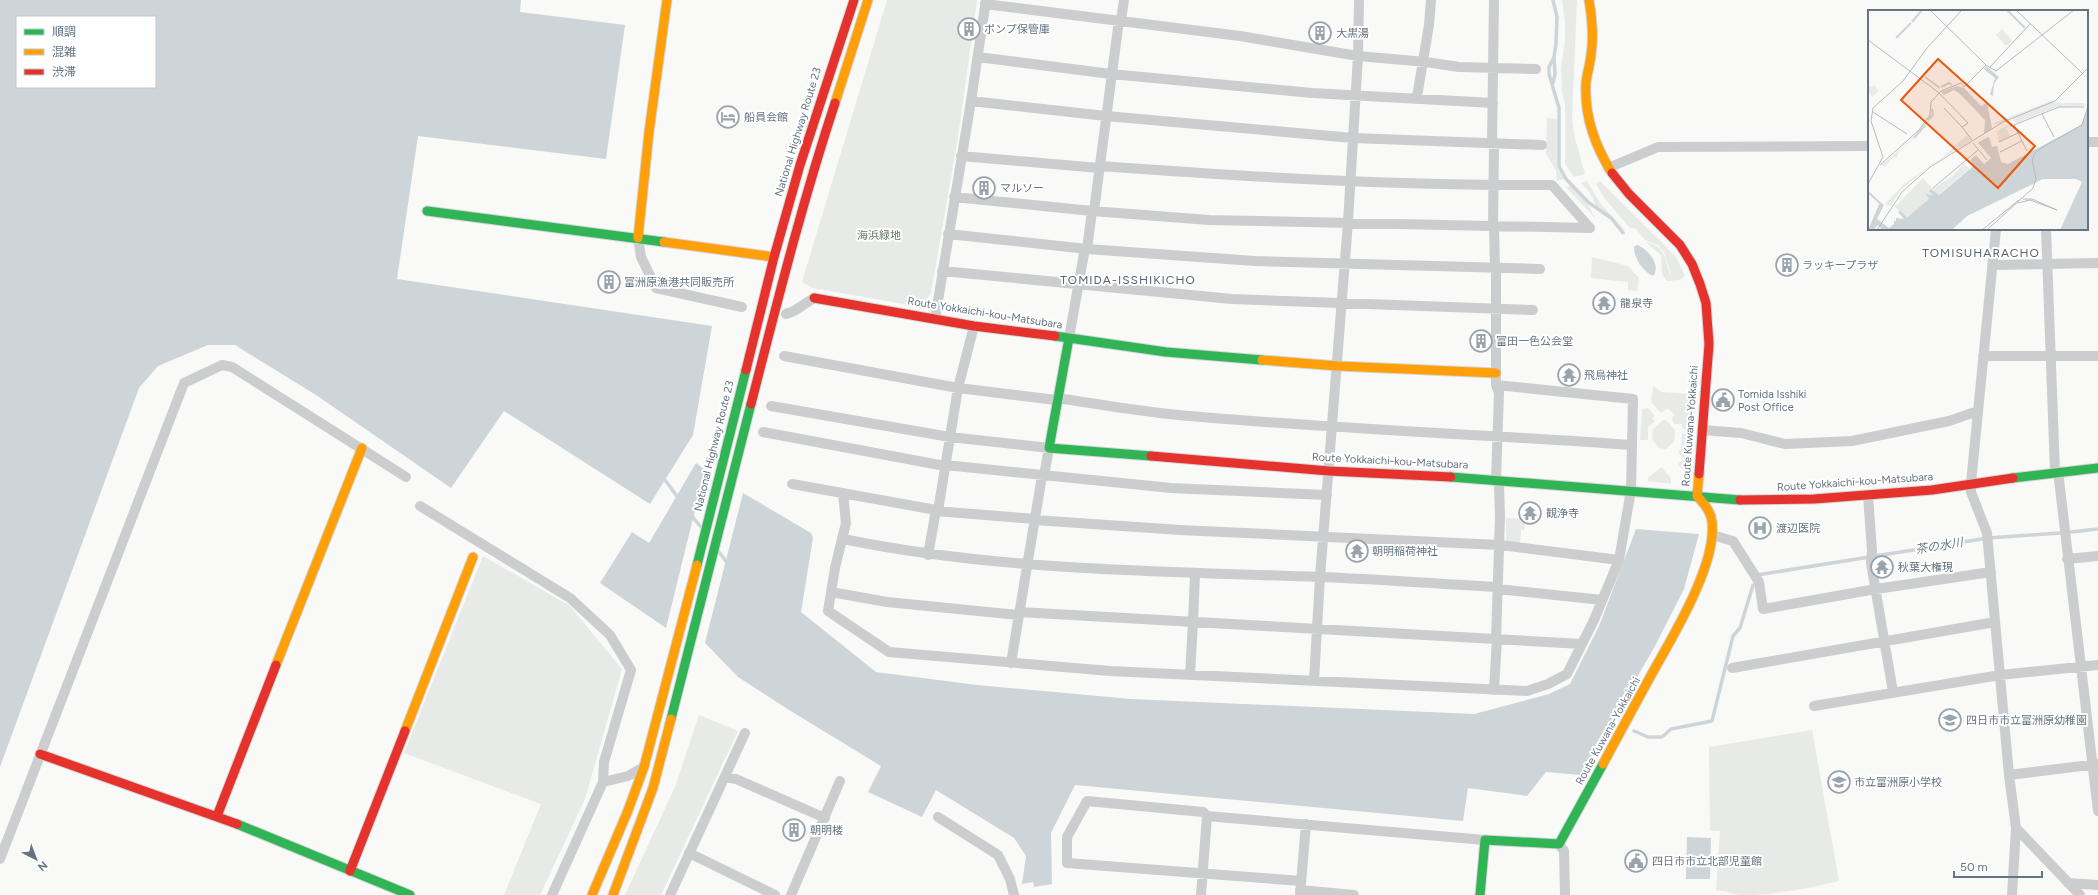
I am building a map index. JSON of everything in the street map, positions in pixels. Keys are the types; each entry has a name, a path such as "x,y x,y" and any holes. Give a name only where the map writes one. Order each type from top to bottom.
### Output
{"main road":[{"path":"638,238 649,132 667,0"},
{"name":"National Highway Route 23","path":"592,895 644,767 673,661 774,257 800,165 854,0"},
{"path":"613,895 653,788 686,664 787,263 806,196 868,0"},
{"name":"Route Kuwana-Yokkaichi","path":"1559,844 1690,605 1698,585 1712,534 1709,513 1706,505 1693,496 1702,430 1710,338 1709,318 1699,276 1680,245 1632,198 1608,168 1591,136 1586,110 1586,81 1593,35 1589,0"},
{"path":"427,211 774,257"},
{"name":"Route Yokkaichi-kou-Matsubara","path":"814,298 974,326 1069,338 1049,448 1329,471 1496,479 1742,500 1814,499 1932,490 1971,483 2098,468"},
{"path":"1069,338 1166,352 1338,366 1496,373"},
{"path":"217,816 362,448"},
{"path":"350,871 472,557"},
{"path":"40,754 217,816 410,895"},
{"path":"1480,895 1485,840 1559,844"}],"street":[{"path":"1069,338 1093,211 1111,74 1124,0"},
{"path":"1314,681 1331,426 1338,366 1348,222 1358,56 1359,0"},
{"path":"1417,97 1432,0"},
{"path":"1494,0 1493,186 1497,310 1496,386 1498,393 1496,479 1499,484 1500,545 1494,690"},
{"path":"935,319 978,57 985,2 1240,36 1358,56 1459,67 1536,69"},
{"path":"978,57 1111,74 1356,96 1417,97 1493,103"},
{"path":"971,101 1106,116 1353,138 1542,145"},
{"path":"1608,168 1658,148 1868,146"},
{"path":"954,197 1093,211 1209,220 1348,222 1494,228 1590,228 1552,185 1493,186 1222,175 961,156"},
{"path":"1996,230 1971,492 1988,538 2009,775 2016,828 2012,895"},
{"path":"2046,230 2056,472 2095,765 2098,811"},
{"path":"948,234 1086,248 1255,261 1540,269"},
{"path":"638,238 641,257 656,288 742,307"},
{"path":"1993,265 2047,262 2098,263"},
{"path":"942,271 1232,299 1342,305 1533,310"},
{"path":"786,314 794,311 814,298"},
{"path":"928,555 958,388 974,326"},
{"path":"784,356 958,388 1179,415 1631,445"},
{"path":"1983,356 2098,356"},
{"path":"0,859 184,383 222,365 232,367 406,477"},
{"path":"843,494 846,523 828,611 889,652 1110,671 1527,691 1548,684 1567,674 1619,560 1633,490 1631,445 1633,399 1496,386"},
{"path":"771,406 950,437 1049,448 1027,563 1011,663"},
{"path":"1702,430 1741,433 1784,444 1852,441 1949,421 1978,411"},
{"path":"763,432 945,466 1171,488 1327,495"},
{"path":"792,484 937,511 1035,520 1180,530 1500,545 1619,560"},
{"path":"1868,495 1872,551 1871,563 1893,692"},
{"path":"420,506 570,598 610,636 631,670 604,762 603,782 552,895"},
{"path":"1712,534 1733,541 1759,582 1763,609 1876,589 1991,572"},
{"path":"843,539 928,555 1027,563 1129,571 1320,577 1498,588 1602,600"},
{"path":"2068,559 2098,556"},
{"path":"1190,675 1195,574"},
{"path":"831,592 887,602 1019,614 1193,622 1582,644"},
{"path":"1732,668 1885,640 1995,622"},
{"path":"1814,706 1893,692 2000,676 2098,665"},
{"path":"670,895 745,733"},
{"path":"2009,775 2095,765"},
{"path":"603,782 628,776 644,767"},
{"path":"725,777 736,779 825,818"},
{"path":"791,895 840,781"},
{"path":"1354,895 1300,889 1203,873 1067,863 1067,837 1087,801 1203,812 1207,816 1485,840"},
{"path":"1200,895 1207,816"},
{"path":"938,817 998,856 1010,879 1014,895"},
{"path":"1300,889 1306,824"},
{"path":"2016,828 2080,895"},
{"path":"1559,844 1564,851 1565,895"},
{"path":"689,853 775,895"},
{"path":"2068,883 2098,885"}],"green space":[{"name":"海浜緑地","path":"887,0 977,0 958,137 931,293 921,307 813,288 802,282"},
{"path":"1562,0 1577,0 1572,117 1574,135 1585,174 1574,177 1565,164 1565,105 1562,91 1561,69 1565,40 1565,22"},
{"path":"1547,118 1557,119 1557,166 1564,179 1557,181 1556,170 1546,154"},
{"path":"1587,181 1600,203 1625,230 1624,231 1611,217 1597,208 1590,193 1581,183"},
{"path":"1600,181 1676,257 1685,276 1679,280 1667,281 1662,274 1661,255 1646,242 1654,245 1662,251 1672,277 1664,252 1658,245 1645,240 1635,228 1630,228 1605,199 1596,184"},
{"path":"1572,185 1588,204 1595,218 1566,187"},
{"path":"1592,257 1628,266 1639,278 1637,291 1628,290 1628,282 1591,278"},
{"path":"1653,386 1662,392 1692,394 1688,429 1682,429 1682,424 1674,424 1672,418 1675,415 1668,408 1661,413 1651,402"},
{"path":"1648,408 1655,416 1652,418 1655,421 1648,427 1648,440 1640,440 1642,409"},
{"path":"1663,420 1666,420 1675,430 1674,442 1666,449 1659,448 1652,439 1653,429"},
{"path":"1682,433 1688,434 1684,471 1678,464 1684,459 1678,452 1681,450"},
{"path":"1662,468 1671,478 1671,484 1648,481 1648,478"},
{"path":"1506,518 1525,519 1524,530 1521,530 1520,543 1506,542"},
{"path":"483,556 570,606 622,669 585,799 540,895 504,895 541,804 404,753"},
{"path":"699,715 738,731 661,895 625,895 675,787"},
{"path":"1812,730 1839,881 1803,889 1766,894 1741,895 1716,890 1720,831 1710,831 1709,747"}],"shaded area":[{"path":"0,0 521,0 520,12 625,25 606,159 418,136 397,279 712,326 693,435 650,504 504,411 451,488 316,395 235,345 208,345 158,366 139,388 0,767"},
{"path":"1637,245 1649,253 1655,262 1656,267 1653,276 1643,268 1637,260 1634,247"},
{"path":"696,463 705,470 666,628 600,583 632,532 649,543"},
{"path":"743,493 811,533 813,538 801,612 876,672 977,685 1131,699 1474,714 1549,694 1570,684 1599,626 1636,529 1699,534 1684,589 1654,648 1580,775 1546,772 1527,796 1468,788 1463,821 1075,785 1051,833 1052,884 1034,887 1033,882 1022,884 1026,856 1014,838 936,790 922,817 868,792 881,766 738,677 705,643"},
{"path":"1687,837 1711,838 1710,879 1686,879"}],"waterway":[{"path":"1553,0 1557,17 1556,43 1554,57 1549,67 1549,74 1559,108 1559,166 1566,179 1588,202 1611,218 1623,233"},
{"path":"1553,83 1555,74 1554,57"},
{"path":"665,480 679,499"},
{"path":"691,515 700,526"},
{"path":"2071,532 2098,529"},
{"name":"茶の水川","path":"1757,575 1988,538 2060,533"},
{"path":"719,552 729,565"},
{"path":"1634,731 1648,737 1662,737 1671,729 1712,721 1733,636 1740,628 1753,585"}],"traffic: fast":[{"path":"427,211 664,242"},
{"path":"1055,336 1069,338 1049,448 1151,456"},
{"path":"1069,338 1166,352 1262,360"},
{"path":"697,565 746,370"},
{"path":"671,719 751,404"},
{"path":"2013,478 2098,468"},
{"path":"1451,477 1740,500"},
{"path":"1480,895 1485,840 1559,844 1603,764"},
{"path":"237,824 410,895"}],"traffic: slow":[{"path":"638,238 649,132 667,0"},
{"path":"835,103 868,0"},
{"path":"1589,0 1592,21 1592,41 1591,59 1586,83 1587,107 1592,130 1600,152 1612,173"},
{"path":"664,242 774,257"},
{"path":"1262,360 1338,366 1496,373"},
{"path":"276,665 362,448"},
{"path":"1603,764 1682,618 1701,578 1708,558 1712,539 1712,522 1707,508 1697,496 1699,474"},
{"path":"405,731 473,557"},
{"path":"592,895 627,813 644,767 697,565"},
{"path":"613,895 653,788 671,719"}],"traffic: jam":[{"path":"746,370 774,257 800,165 854,0"},
{"path":"751,404 780,291 835,103"},
{"path":"1612,173 1629,194 1680,245 1692,264 1706,303 1709,344 1699,474"},
{"path":"814,298 974,326 1055,336"},
{"path":"1151,456 1329,471 1451,477"},
{"path":"1740,500 1814,499 1932,490 2013,478"},
{"path":"217,816 276,665"},
{"path":"350,871 405,731"},
{"path":"40,754 237,824"}],"place":[{"name":"ポンプ保管庫","path":"969,29"},
{"name":"大黒湯","path":"1320,33"},
{"name":"船員会館","path":"728,117"},
{"name":"マルソー","path":"984,188"},
{"name":"ラッキープラザ","path":"1787,265"},
{"name":"富洲原漁港共同販売所","path":"609,282"},
{"name":"龍泉寺","path":"1604,303"},
{"name":"富田一色公会堂","path":"1481,341"},
{"name":"飛鳥神社","path":"1569,375"},
{"name":"Tomida Isshiki Post Office","path":"1723,400"},
{"name":"観浄寺","path":"1530,513"},
{"name":"渡辺医院","path":"1760,528"},
{"name":"朝明稲荷神社","path":"1357,551"},
{"name":"秋葉大権現","path":"1882,567"},
{"name":"四日市市立富洲原幼稚園","path":"1950,720"},
{"name":"市立富洲原小学校","path":"1839,782"},
{"name":"朝明楼","path":"794,830"},
{"name":"四日市市立北部児童館","path":"1636,861"}],"district":[{"name":"TOMISUHARACHO","path":"1981,253"},
{"name":"TOMIDA-ISSHIKICHO","path":"1128,280"}]}
